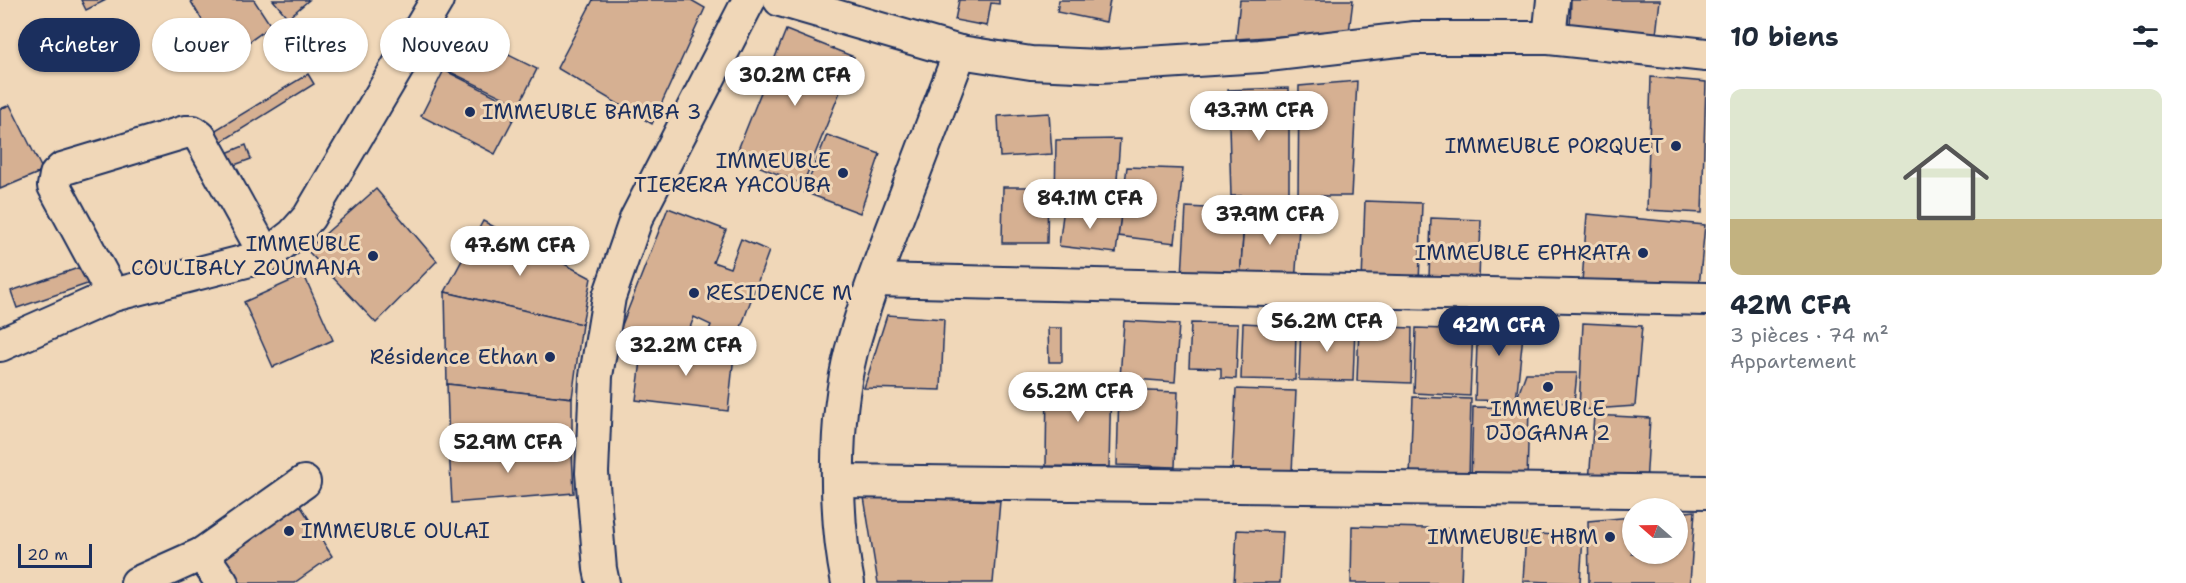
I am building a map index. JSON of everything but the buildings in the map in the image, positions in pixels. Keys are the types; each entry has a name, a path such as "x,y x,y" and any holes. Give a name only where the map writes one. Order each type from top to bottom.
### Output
{"street":[{"path":"0,345 113,295 267,256 293,236 309,217 437,0"},
{"path":"603,583 592,473 596,376 609,297 636,219 749,0"},
{"path":"780,0 960,52 1031,63 1100,66 1260,56 1415,38 1549,39 1706,55"},
{"path":"1549,39 1553,0"},
{"path":"848,583 841,549 838,481 840,427 851,354 874,280 960,52"},
{"path":"113,295 54,186 56,175 62,169 185,132 193,132 200,137 267,256"},
{"path":"874,280 1706,299"},
{"path":"838,481 1706,492"},
{"path":"137,583 202,554 304,482"},
{"path":"202,554 222,583"}],"place":[{"name":"IMMEUBLE BAMBA 3","path":"470,112"},
{"name":"IMMEUBLE PORQUET","path":"1676,146"},
{"name":"IMMEUBLE TIERERA YACOUBA","path":"843,173"},
{"name":"IMMEUBLE EPHRATA","path":"1643,253"},
{"name":"IMMEUBLE COULIBALY ZOUMANA","path":"373,256"},
{"name":"RESIDENCE M","path":"694,293"},
{"name":"Résidence Ethan","path":"550,357"},
{"name":"IMMEUBLE DJOGANA 2","path":"1548,387"},
{"name":"IMMEUBLE OULAI","path":"289,531"},
{"name":"IMMEUBLE HBM","path":"1610,537"}]}
